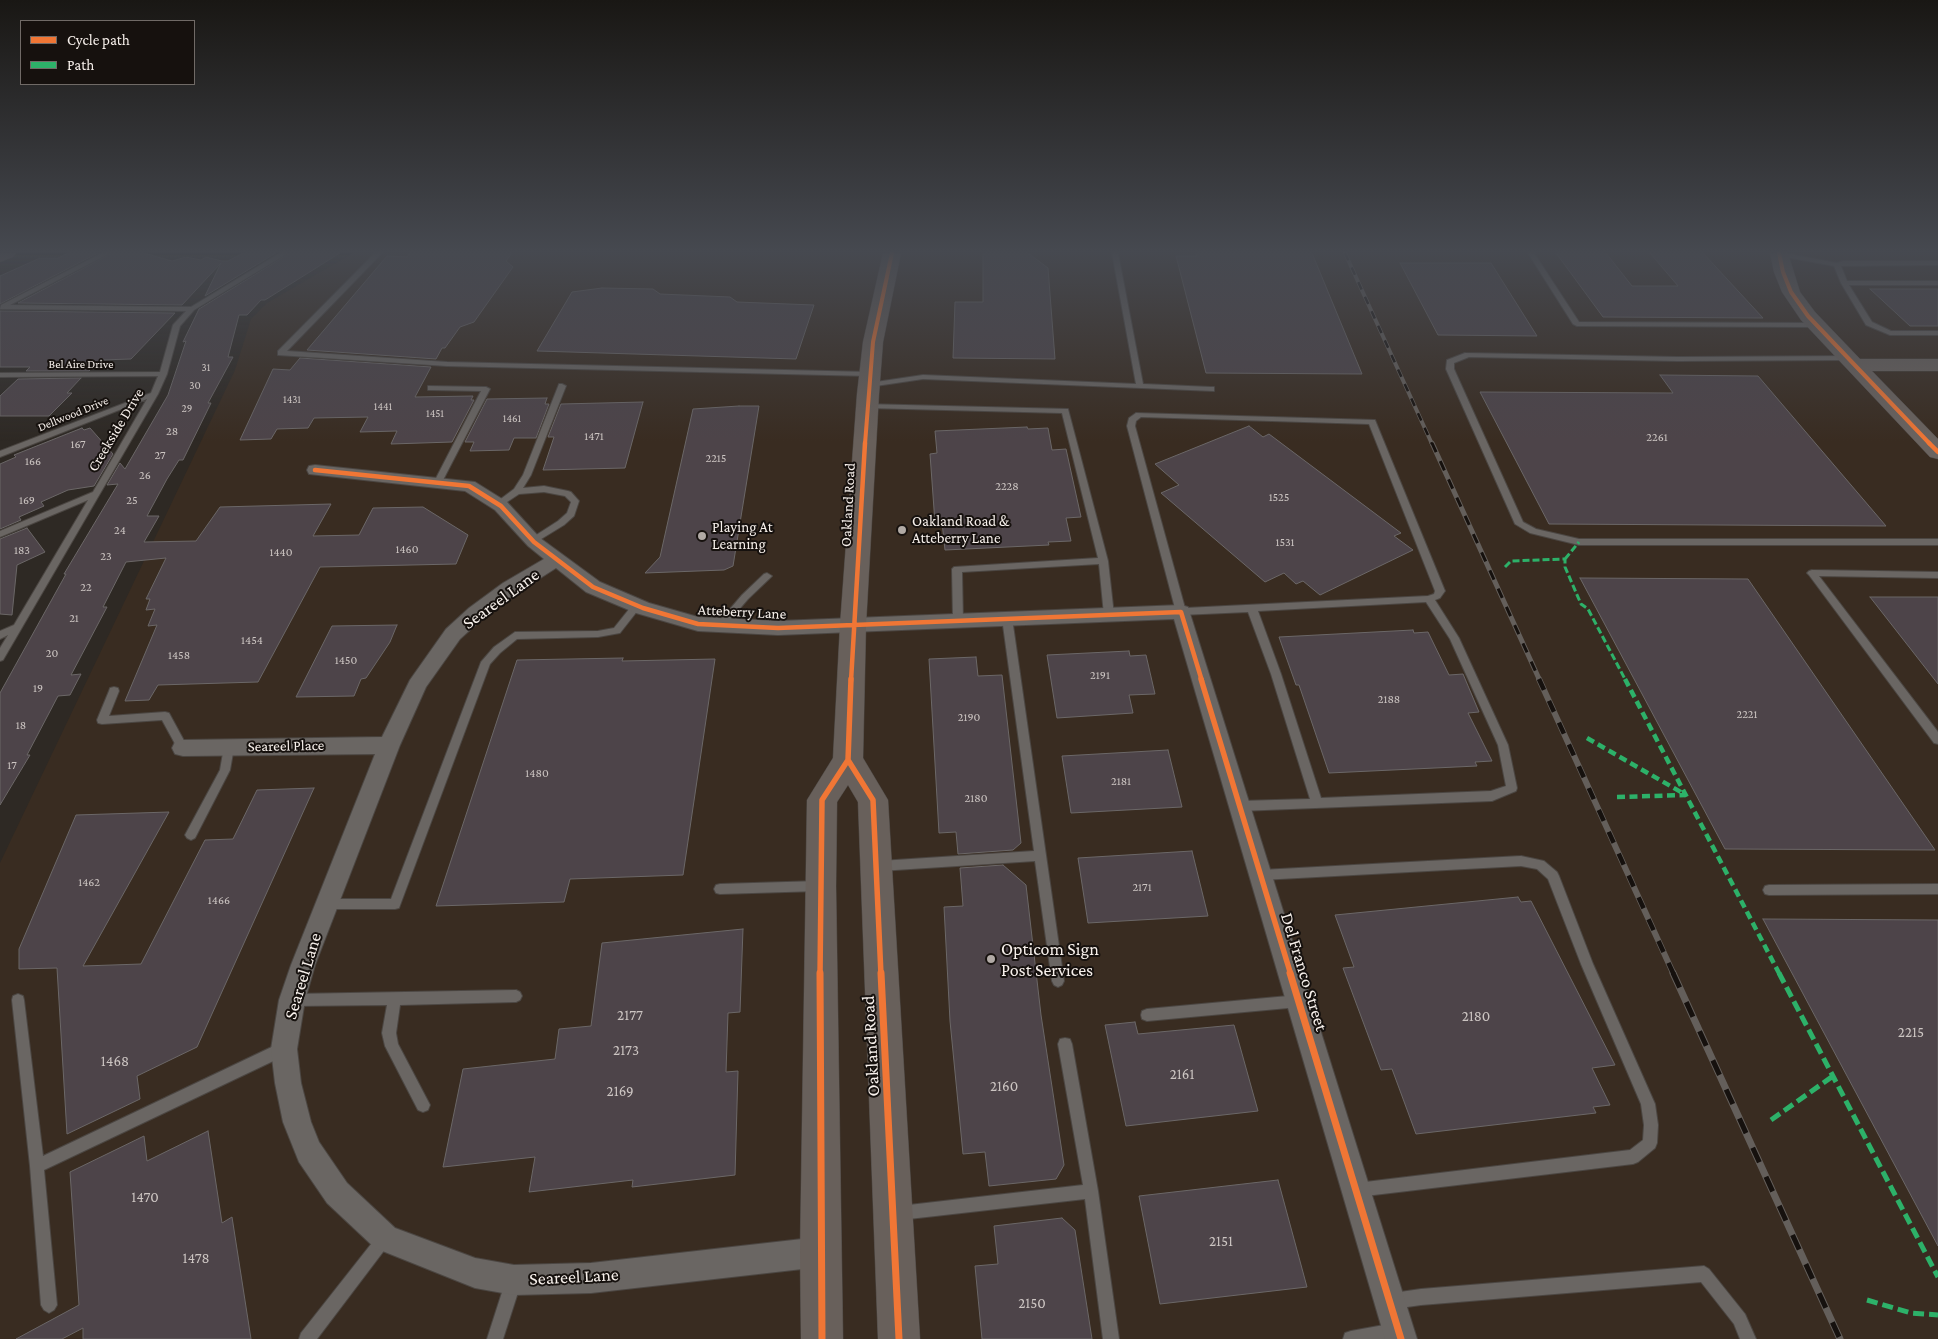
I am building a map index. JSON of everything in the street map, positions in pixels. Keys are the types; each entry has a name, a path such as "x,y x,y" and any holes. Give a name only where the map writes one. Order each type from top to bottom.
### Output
{"main road":[{"name":"Oakland Road","path":"879,315 874,342 867,406 853,625 848,760 873,800 899,1339"},
{"path":"822,1339 820,1252 820,886 822,800 848,760"}],"street":[{"path":"1809,315 1938,452"},
{"path":"1851,361 1938,365"},
{"name":"Atteberry Lane","path":"315,470 469,486 498,504 533,541 593,587 637,605 698,624 778,628 1181,612"},
{"name":"Seareel Lane","path":"556,560 510,588 476,613 454,634 434,658 417,685 389,745 292,1000 284,1049 294,1112 309,1152 337,1193 385,1238 432,1258 475,1273 514,1280 591,1278 820,1252"},
{"name":"Del Franco Street","path":"1181,612 1399,1335"},
{"name":"Seareel Place","path":"183,748 389,745"}],"lane":[{"name":"Creekside Drive","path":"0,657 15,628 154,394 163,374 177,325 186,315"},
{"path":"317,315 280,353 447,364 869,380 924,377 1211,389"},
{"path":"1127,315 1140,386"},
{"path":"1571,315 1577,324 1816,325"},
{"path":"1864,315 1869,323 1880,330 1890,333 1938,333"},
{"path":"1851,361 1468,355 1450,362 1450,368 1519,524 1533,531 1579,542 1938,542"},
{"name":"Bel Aire Drive","path":"0,376 163,374"},
{"path":"498,504 517,491 527,475 562,386"},
{"path":"431,388 486,389 438,482"},
{"name":"Dellwood Drive","path":"0,454 154,394"},
{"path":"867,406 1065,411 1103,561 1109,615"},
{"path":"1139,415 1372,422 1440,590 1437,596 1429,599 1181,612 1131,426 1132,420 1139,415"},
{"path":"517,491 544,489 568,494 575,501 571,514 533,541"},
{"path":"0,534 94,494"},
{"path":"958,620 957,569 1103,561"},
{"path":"1938,576 1812,572 1938,740"},
{"path":"721,625 744,597 767,576"},
{"path":"1240,806 1492,796 1512,788 1503,745 1454,638 1429,599"},
{"path":"328,904 395,904 486,662 497,650 515,636 598,634 616,631 637,605"},
{"path":"1252,609 1276,674 1316,802"},
{"path":"1007,618 1058,981"},
{"path":"0,635 15,628"},
{"path":"114,691 102,720 166,716 183,748"},
{"path":"191,835 225,770 230,747"},
{"path":"876,866 1040,856"},
{"path":"1260,875 1521,861 1540,865 1553,876 1587,964 1648,1104 1651,1125 1650,1143 1634,1157 1356,1190"},
{"path":"720,889 820,886"},
{"path":"1769,890 1938,889"},
{"path":"292,1000 516,996"},
{"path":"394,999 389,1033 392,1046 423,1105"},
{"path":"18,1000 37,1166 49,1305"},
{"path":"1147,1015 1299,1001"},
{"path":"1065,1044 1091,1191 1111,1339"},
{"path":"37,1166 284,1049"},
{"path":"892,1214 1091,1191"},
{"path":"307,1339 385,1238"},
{"path":"1390,1302 1431,1296 1704,1274 1740,1319 1748,1339"},
{"path":"494,1339 514,1280"},
{"path":"1351,1339 1399,1335"}],"shaded area":[{"path":"255,315 1938,315 1938,1339 0,1339 0,863 235,370 251,319"}],"building":[{"path":"0,315 173,315 131,359 100,360 89,371 26,371 30,367 0,367"},
{"path":"196,315 239,315 228,357 233,357 208,403 211,403 183,460 179,460 147,516 159,516 144,542 196,541 220,507 331,504 313,536 359,535 373,508 423,507 468,535 456,564 320,567 258,682 158,685 149,700 125,701 157,625 148,626 155,609 146,610 150,599 146,599 166,558 126,562 103,607 107,607 71,675 81,674 70,695 58,696 27,755 30,755 0,805 0,693 66,574 64,574 118,484 107,485 120,463 125,469 168,395 186,341 183,342"},
{"path":"336,315 479,315 474,322 460,327 445,348 442,348 436,359 307,350"},
{"path":"558,315 811,315 796,359 537,351"},
{"path":"955,315 1052,315 1055,359 953,358"},
{"path":"1191,315 1338,315 1362,374 1206,373"},
{"path":"1428,315 1524,315 1537,336 1438,335"},
{"path":"1602,315 1761,315 1763,318"},
{"path":"1899,315 1938,315 1938,326 1910,326"},
{"path":"300,358 431,367 415,397 473,396 471,400 474,400 452,442 391,444 397,431 360,432 368,417 314,418 308,428 277,429 271,439 240,440 273,369 290,370"},
{"path":"1660,375 1758,376 1886,526 1549,524 1480,392 1673,393"},
{"path":"81,378 67,393 72,393 49,416 0,416 0,396 18,379"},
{"path":"547,398 545,404 549,404 536,438 514,438 509,450 470,451 474,442 465,442 487,399"},
{"path":"643,402 625,468 543,470 554,437 548,437 561,404"},
{"path":"759,406 733,566 724,570 645,573 660,557 693,409"},
{"path":"1249,426 1263,437 1269,434 1401,533 1394,536 1413,550 1320,595 1303,581 1296,584 1284,573 1265,582 1161,493 1179,485 1155,464"},
{"path":"1027,427 1028,429 1048,428 1052,450 1066,449 1081,517 1066,518 1071,541 1048,542 1049,545 945,550 942,522 935,523 930,454 937,453 935,431"},
{"path":"82,428 84,430 90,428 113,454 94,486 68,490 41,502 44,506 19,517 21,520 0,529 0,464 16,457 14,455"},
{"path":"27,528 45,552 17,565 12,615 0,614 0,539"},
{"path":"1580,578 1748,579 1935,850 1725,849"},
{"path":"1870,597 1938,597 1938,684"},
{"path":"397,625 390,642 366,678 361,679 354,696 296,697 332,626"},
{"path":"1413,630 1414,633 1428,632 1449,675 1463,674 1479,712 1468,713 1492,761 1475,762 1477,766 1329,773 1299,685 1296,685 1279,637"},
{"path":"1129,651 1130,656 1146,655 1155,694 1129,695 1133,713 1057,718 1047,655"},
{"path":"976,657 978,676 1002,675 1021,843 1013,850 958,854 956,832 939,833 929,659"},
{"path":"623,658 622,661 715,659 683,875 570,879 564,902 436,906 517,660"},
{"path":"1168,750 1182,807 1071,813 1062,756"},
{"path":"314,788 197,1047 137,1076 140,1099 67,1134 57,968 19,969 19,949 76,815 169,812 83,966 141,964 205,840 233,839 257,790"},
{"path":"1192,851 1208,916 1088,923 1078,858"},
{"path":"1003,865 1026,885 1041,1015 1064,1165 1056,1179 989,1186 985,1152 963,1154 950,1021 944,907 963,906 960,868"},
{"path":"1518,897 1521,902 1531,901 1615,1065 1592,1068 1610,1105 1593,1107 1596,1113 1416,1134 1392,1069 1381,1070 1343,968 1354,967 1335,915"},
{"path":"1763,919 1938,920 1938,1246"},
{"path":"743,929 740,1012 728,1013 726,1072 738,1071 735,1175 632,1187 633,1180 529,1192 535,1157 443,1167 463,1069 555,1059 559,1029 591,1026 602,943"},
{"path":"1135,1022 1138,1034 1234,1025 1258,1111 1126,1126 1105,1025"},
{"path":"208,1131 222,1223 232,1217 251,1339 83,1339 83,1328 62,1339 16,1339 79,1305 70,1172 144,1136 147,1161"},
{"path":"1278,1180 1307,1287 1160,1304 1139,1196"},
{"path":"1062,1218 1075,1230 1092,1339 982,1339 975,1266 998,1264 994,1226"}],"railway":[{"path":"1373,315 1432,444"},
{"path":"1432,443 1540,681"},
{"path":"1539,679 1674,975"},
{"path":"1673,973 1840,1339"}],"marked path":[{"path":"1565,559 1579,542"},
{"path":"1505,567 1511,561 1565,559 1565,567 1581,604 1588,609 1938,1277"},
{"path":"1587,738 1686,795"},
{"path":"1617,797 1686,795"},
{"path":"1771,1120 1833,1076"},
{"path":"1867,1300 1911,1313 1938,1315"}],"cycle path":[{"path":"822,1339 820,1252 820,886 822,800 848,760 853,625 868,394 873,342 879,315"},
{"path":"1808,315 1938,452"},
{"path":"315,470 469,486 501,506 534,542 593,587 643,608 698,624 778,628 1181,612 1401,1339"},
{"path":"848,760 873,800 899,1339"}],"place":[{"name":"Oakland Road & Atteberry Lane","path":"902,530"},
{"name":"Playing At Learning","path":"702,536"},
{"name":"Opticom Sign Post Services","path":"991,959"}]}
